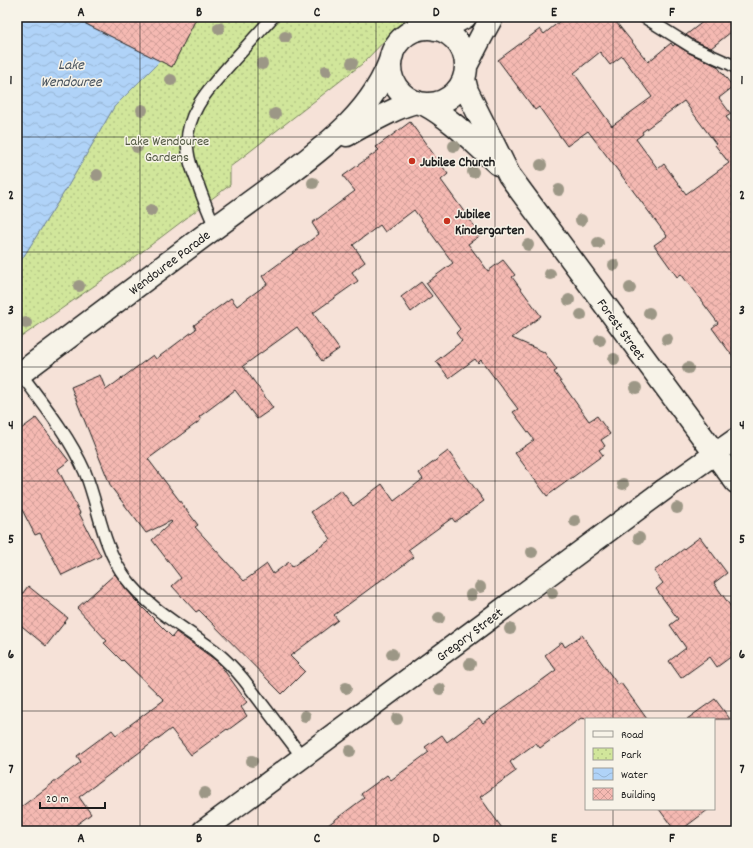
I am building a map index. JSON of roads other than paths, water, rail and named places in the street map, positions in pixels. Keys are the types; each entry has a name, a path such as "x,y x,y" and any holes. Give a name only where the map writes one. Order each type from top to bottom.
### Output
{"street":[{"path":"464,17 452,24 426,25 423,29 413,32 404,38 397,46 392,55 390,66 392,76 399,91 412,101 428,104 436,103 446,100 454,94 461,86 465,72 492,17"},
{"path":"426,25 446,32 461,46 465,56 465,72"},
{"name":"Wendouree Parade","path":"19,374 321,149 354,119 366,104 388,68 392,55"},
{"name":"Forest Street","path":"465,72 467,91 509,174 736,482"},
{"name":"Wendouree Parade","path":"321,149 394,110 407,104 420,103"},
{"name":"Forest Street","path":"420,103 440,113 453,123 509,174"},
{"name":"Gregory Street","path":"203,831 658,494 736,439"}],"lane":[{"path":"215,227 195,178 189,158 187,142 188,130 200,101 209,87 273,17"},
{"path":"644,17 698,50 736,68"},
{"path":"19,374 64,433 75,453 91,488 107,544 124,576 155,608 213,650 236,669 303,758"}],"water":[{"name":"Lake Wendouree","path":"17,17 195,17 177,44 114,107 68,186 17,267"}],"place":[{"name":"Jubilee Church","path":"412,161"},
{"name":"Jubilee Kindergarten","path":"447,221"}],"park label":[{"name":"Lake Wendouree Gardens","path":"167,148"}]}
